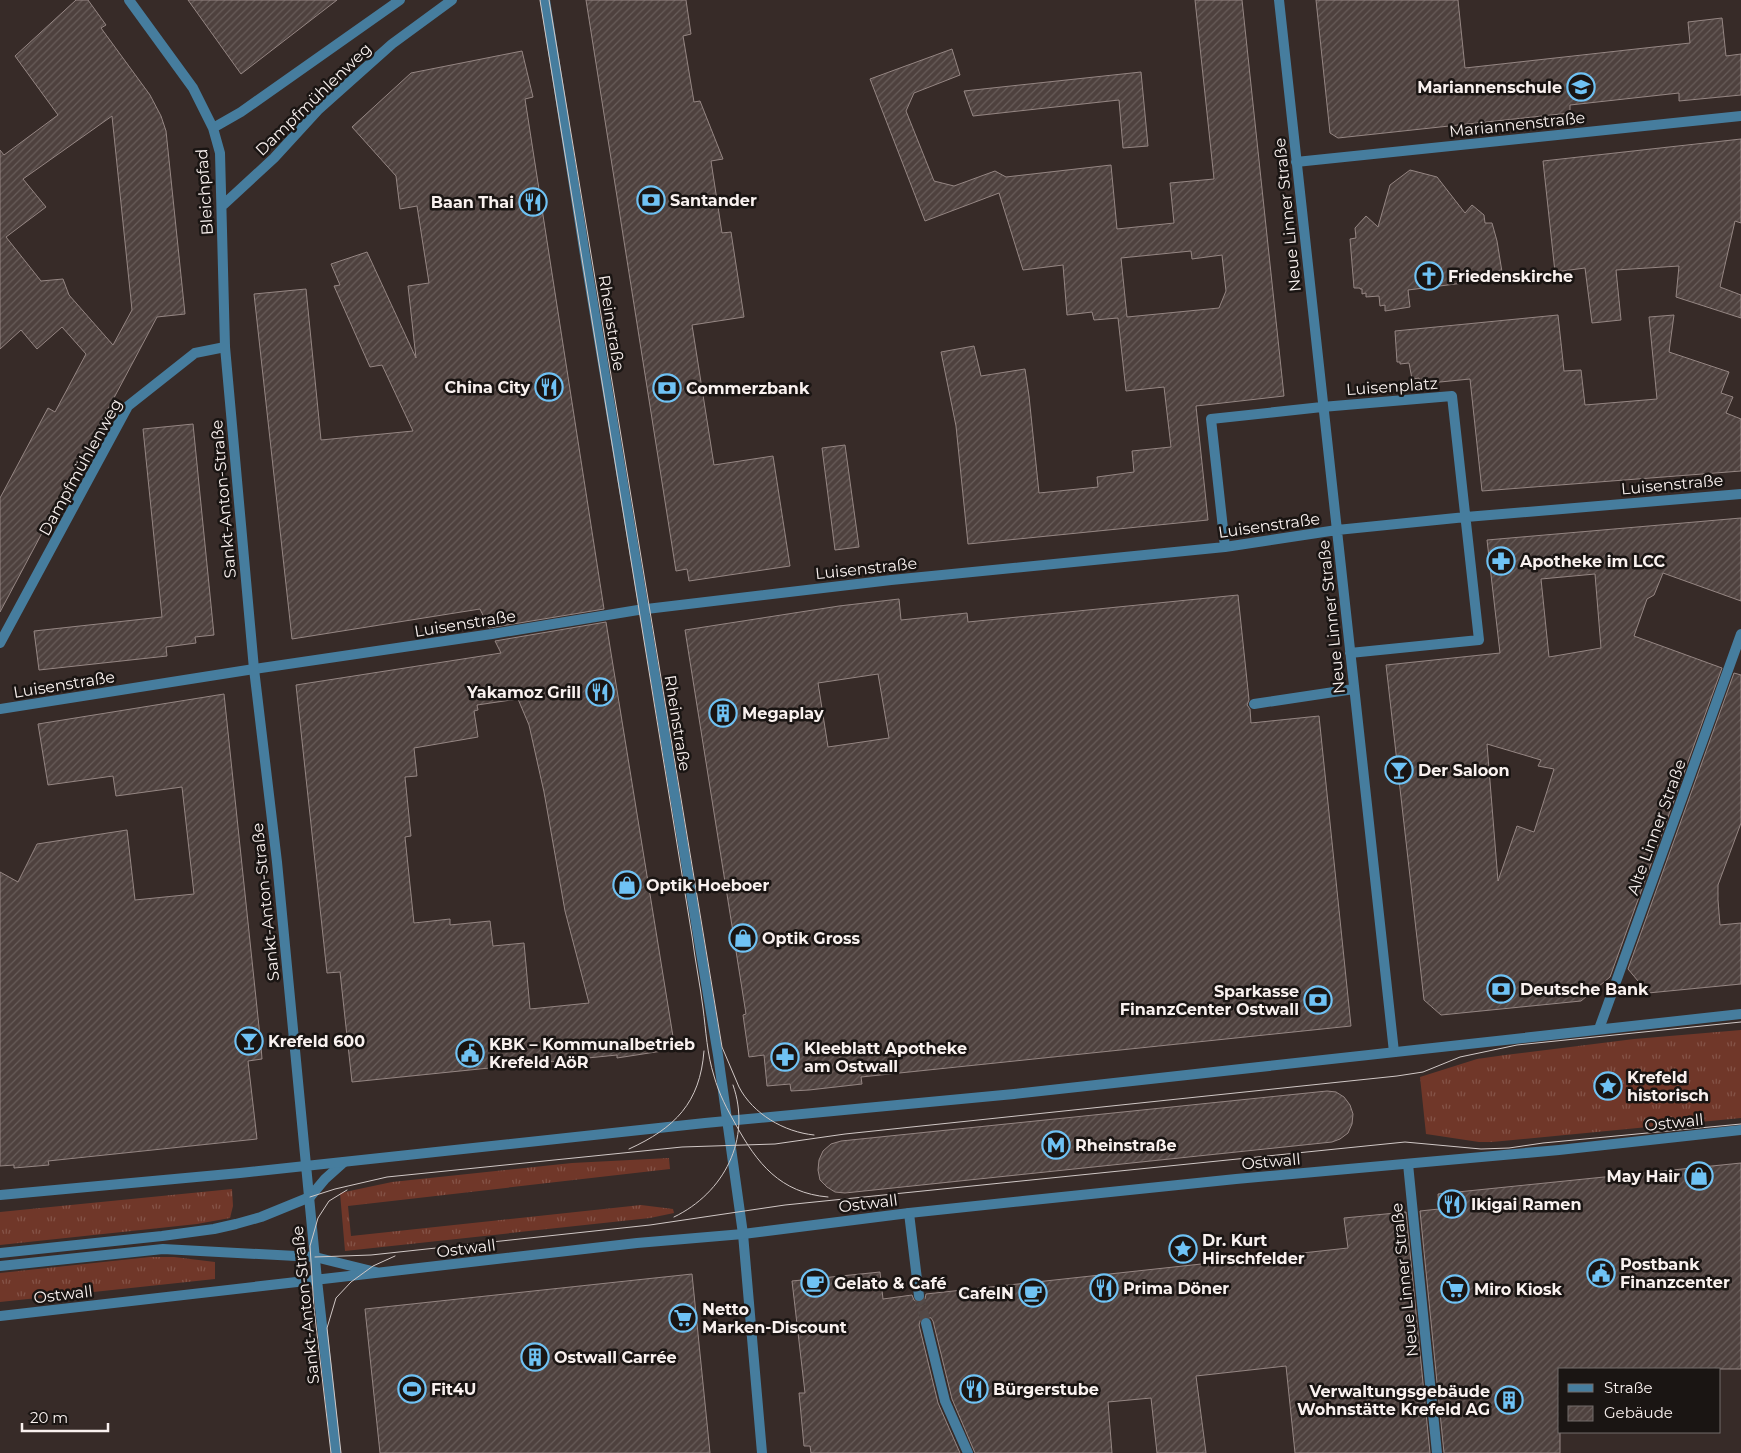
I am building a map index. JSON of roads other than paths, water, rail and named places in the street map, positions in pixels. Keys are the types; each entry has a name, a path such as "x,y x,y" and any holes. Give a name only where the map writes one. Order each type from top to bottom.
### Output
{"street":[{"name":"Bleichpfad","path":"128,0 193,88 213,128 220,153 225,347"},
{"name":"Dampfmühlenweg","path":"213,128 241,112 400,0"},
{"name":"Dampfmühlenweg","path":"222,206 274,158 326,104 392,44 452,0"},
{"name":"Rheinstraße","path":"545,0 584,249 728,1121 743,1234 762,1453"},
{"name":"Neue Linner Straße","path":"1279,0 1394,1052"},
{"name":"Mariannenstraße","path":"1296,162 1741,116"},
{"name":"Dampfmühlenweg","path":"0,643 128,406 195,353 225,347"},
{"name":"Sankt-Anton-Straße","path":"225,347 254,669 277,862 317,1280 336,1453"},
{"name":"Luisenplatz","path":"1225,547 1211,419 1452,396 1479,640 1350,653"},
{"name":"Luisenstraße","path":"0,709 487,635 644,609 907,579 1225,547 1337,530 1741,494"},
{"name":"Alte Linner Straße","path":"1599,1029 1741,634"},
{"path":"1254,704 1354,690"},
{"path":"0,1195 307,1166 728,1121 1034,1092 1741,1014"},
{"name":"Ostwall","path":"0,1316 638,1242 743,1234 909,1213 1207,1182 1550,1151 1741,1130"},
{"path":"0,1253 214,1229 261,1217 310,1197 325,1179 344,1162"},
{"name":"Neue Linner Straße","path":"1408,1164 1437,1453"},
{"path":"909,1213 919,1296"},
{"path":"0,1266 163,1249 315,1257 378,1273"},
{"path":"926,1323 945,1401 968,1453"}],"tunnel":[{"path":"919,1296 926,1323"}],"tram line":[{"path":"540,0 712,1068 718,1089 729,1113 752,1152 772,1174 783,1182 796,1189 828,1197"},
{"path":"549,0 722,1047 739,1087 752,1105 770,1120 781,1126 814,1135"},
{"path":"310,1197 387,1177 682,1147 775,1144 845,1134 1397,1076 1423,1072 1460,1057 1517,1045 1741,1022"},
{"path":"629,1149 660,1132 682,1112 691,1099 697,1085 702,1069 704,1051"},
{"path":"674,1217 692,1207 707,1194 720,1179 729,1162 736,1144 739,1125 738,1105 733,1085"},
{"path":"315,1257 371,1255 650,1225 785,1205 1405,1142 1481,1149 1509,1148 1741,1124"},
{"path":"331,1453 314,1308 310,1246 318,1218 329,1201 347,1190"},
{"path":"341,1453 327,1328 336,1298 351,1282 373,1266 395,1256"}],"place":[{"name":"Mariannenschule","path":"1581,87"},
{"name":"Santander","path":"651,200"},
{"name":"Baan Thai","path":"533,202"},
{"name":"Friedenskirche","path":"1429,276"},
{"name":"China City","path":"549,387"},
{"name":"Commerzbank","path":"667,388"},
{"name":"Apotheke im LCC","path":"1501,561"},
{"name":"Yakamoz Grill","path":"600,692"},
{"name":"Megaplay","path":"723,713"},
{"name":"Der Saloon","path":"1399,770"},
{"name":"Optik Hoeboer","path":"627,885"},
{"name":"Optik Gross","path":"743,938"},
{"name":"Deutsche Bank","path":"1501,989"},
{"name":"Sparkasse FinanzCenter Ostwall","path":"1318,1000"},
{"name":"Krefeld 600","path":"249,1041"},
{"name":"KBK – Kommunalbetrieb Krefeld AöR","path":"470,1053"},
{"name":"Kleeblatt Apotheke am Ostwall","path":"785,1057"},
{"name":"Krefeld historisch","path":"1608,1086"},
{"name":"Rheinstraße","path":"1056,1145"},
{"name":"May Hair","path":"1699,1176"},
{"name":"Ikigai Ramen","path":"1452,1204"},
{"name":"Dr. Kurt Hirschfelder","path":"1183,1249"},
{"name":"Postbank Finanzcenter","path":"1601,1273"},
{"name":"Gelato & Café","path":"815,1283"},
{"name":"Prima Döner","path":"1104,1288"},
{"name":"Miro Kiosk","path":"1455,1289"},
{"name":"CafeIN","path":"1033,1293"},
{"name":"Netto Marken-Discount","path":"683,1318"},
{"name":"Ostwall Carrée","path":"535,1357"},
{"name":"Fit4U","path":"412,1389"},
{"name":"Bürgerstube","path":"974,1389"},
{"name":"Verwaltungsgebäude Wohnstätte Krefeld AG","path":"1509,1400"}]}
